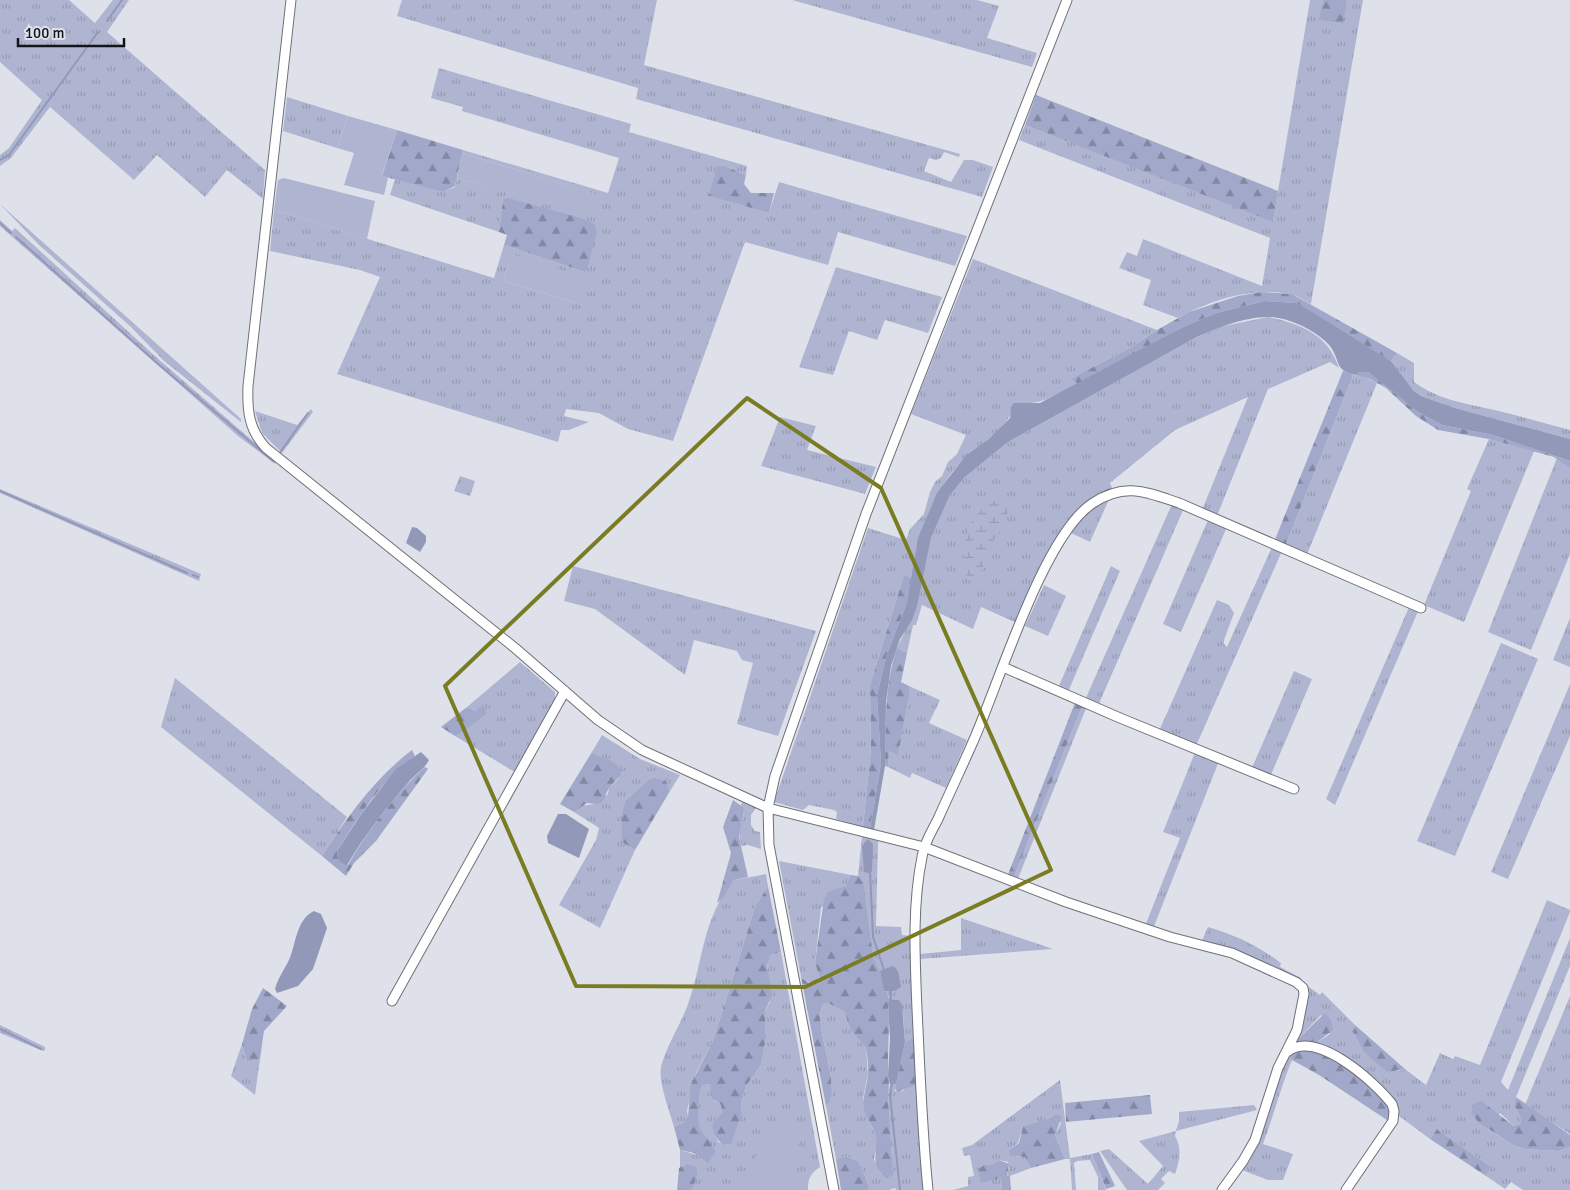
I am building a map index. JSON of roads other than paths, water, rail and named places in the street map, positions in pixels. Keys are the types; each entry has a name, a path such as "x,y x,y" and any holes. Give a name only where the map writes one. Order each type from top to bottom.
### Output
{"street":[{"path":"292,0 248,386 248,411 251,426 257,438 266,448 460,603 598,720 627,742 768,808 924,847 1039,893 1170,937 1232,953 1289,978 1303,988 1304,994 1297,1030 1272,1084 1255,1140 1243,1161 1222,1190"},
{"path":"834,1190 769,845 768,808 775,776 866,514 1067,0"},
{"path":"928,1190 922,1130 916,961 916,905 924,847 973,743 1003,666 1045,569 1068,528 1092,503 1106,495 1128,489 1148,493 1179,503 1421,608"},
{"path":"1003,666 1120,718 1294,790"},
{"path":"392,1001 565,691"},
{"path":"1286,1052 1295,1047 1312,1046 1322,1048 1351,1066 1392,1104 1394,1111 1393,1121 1346,1190"}],"waterway":[{"path":"107,21 122,0"},
{"path":"0,160 9,155 98,32"},
{"path":"0,223 11,233"},
{"path":"16,237 157,363 273,461"},
{"path":"279,454 308,413"},
{"path":"0,491 187,573"},
{"path":"193,575 198,577"},
{"path":"870,871 873,937 884,970"},
{"path":"890,991 891,1001"},
{"path":"0,1029 41,1049"},
{"path":"892,1083 890,1095 900,1190"}]}
